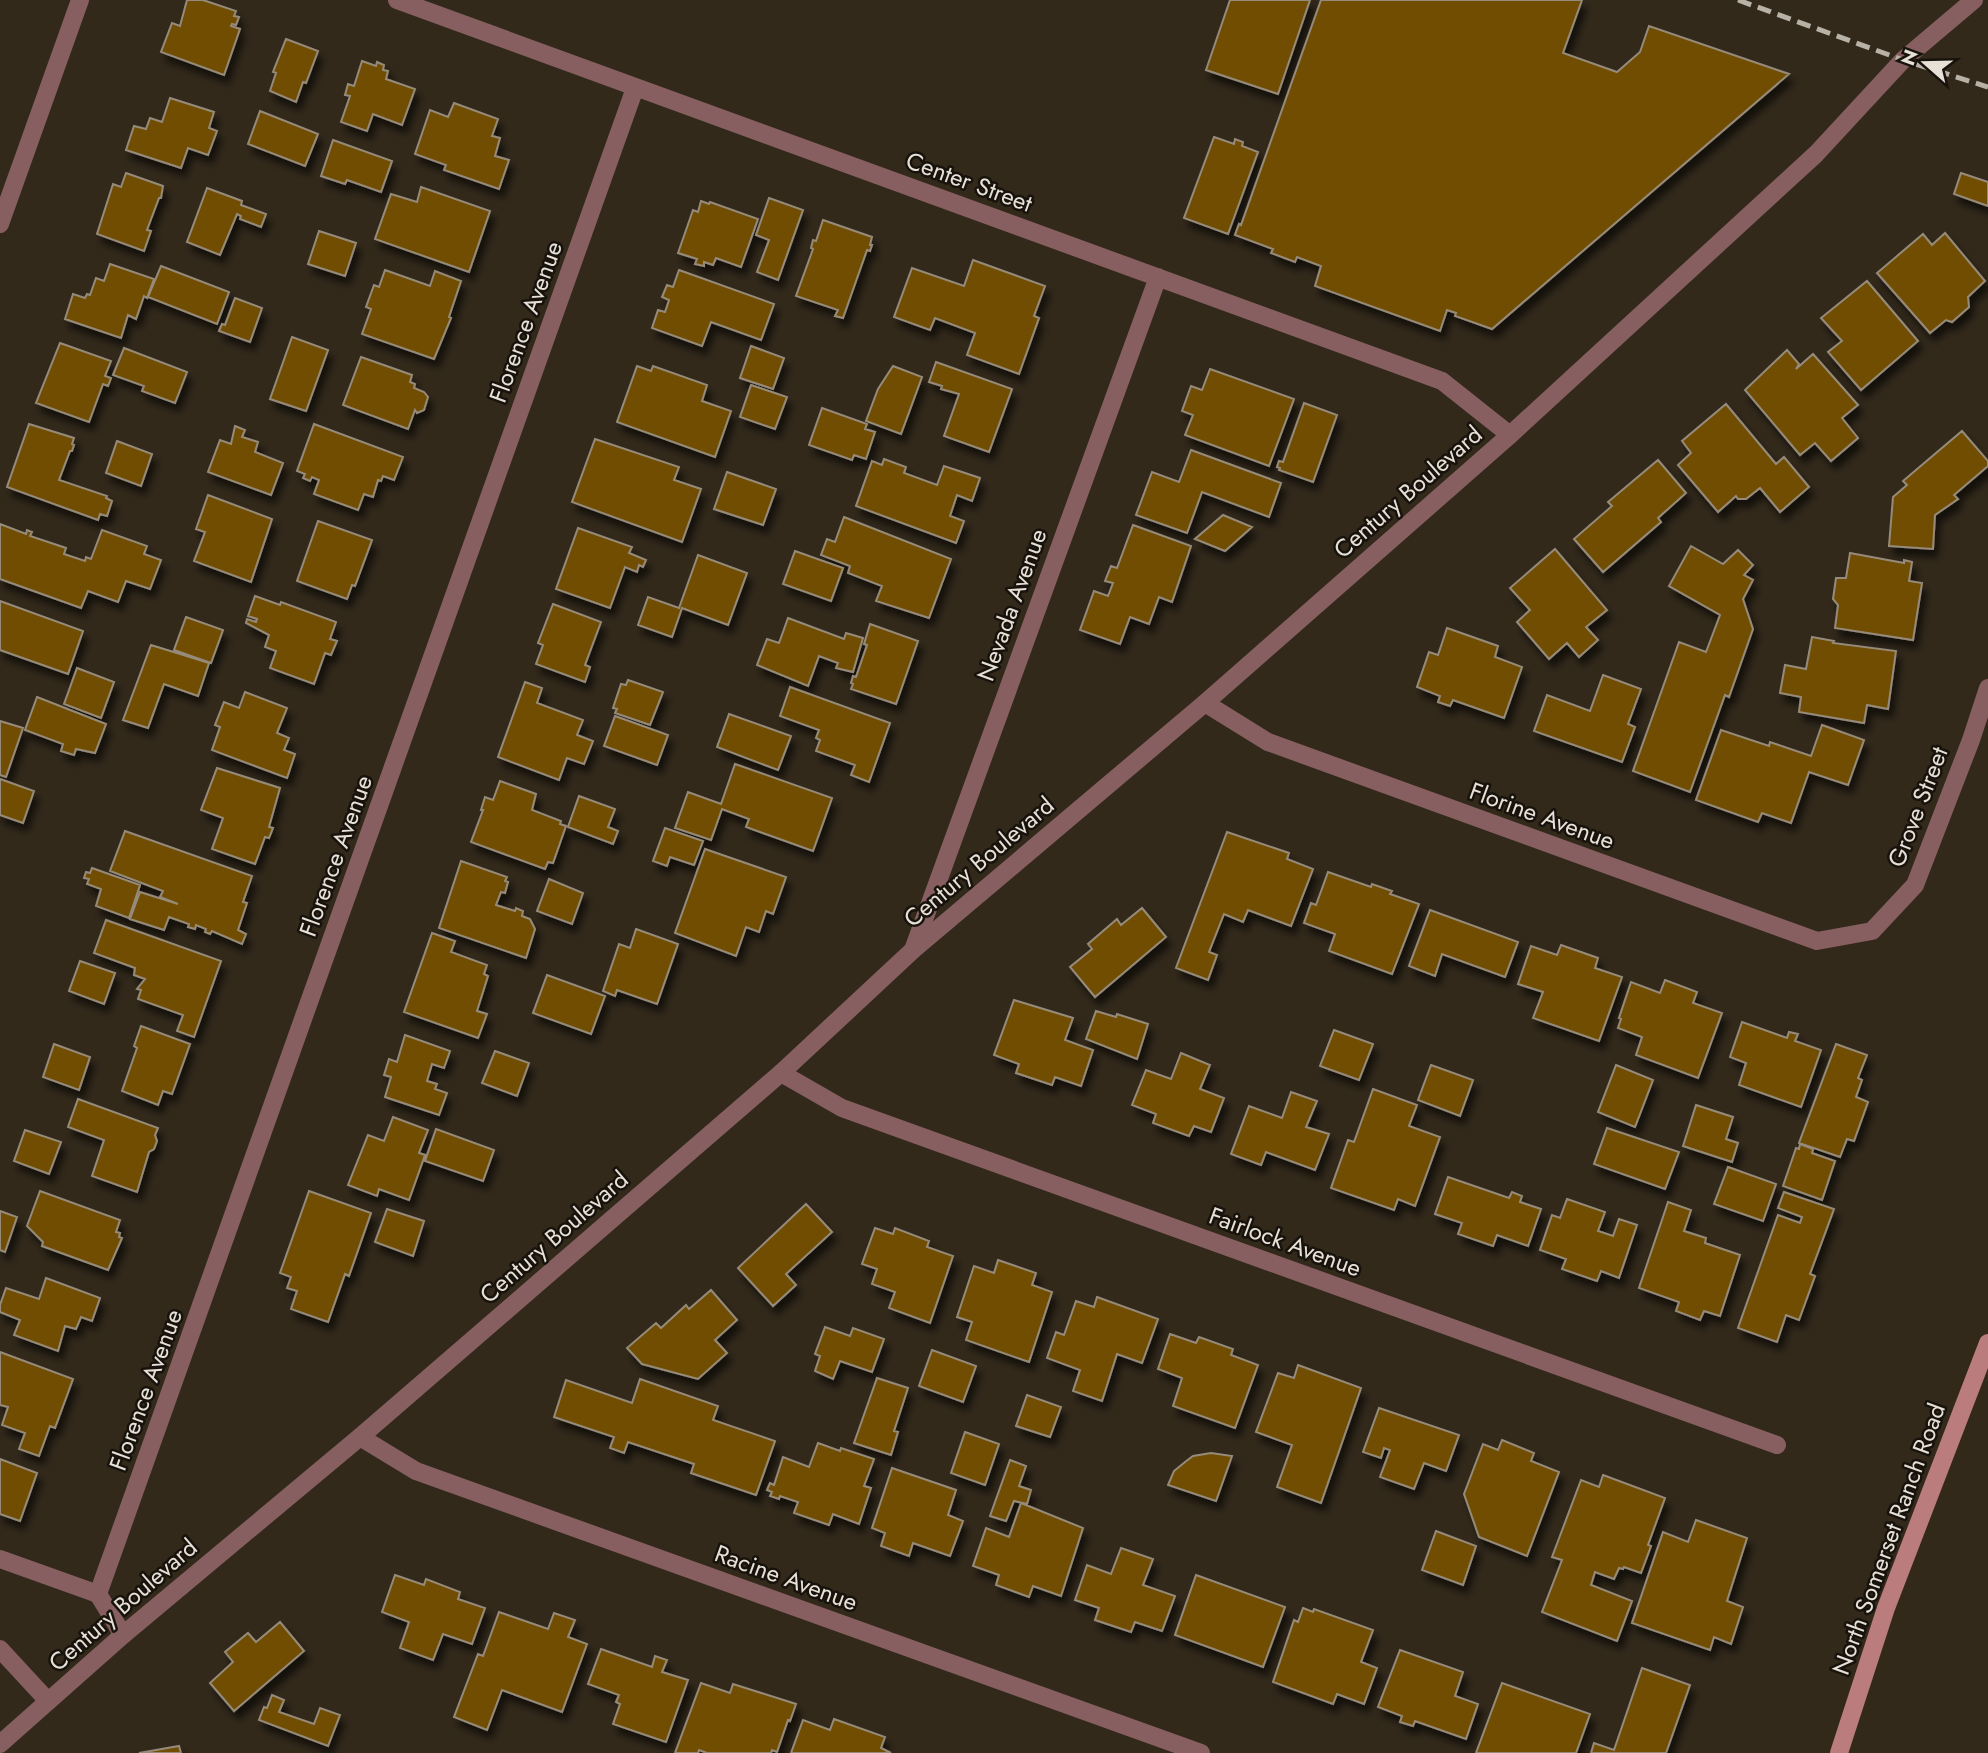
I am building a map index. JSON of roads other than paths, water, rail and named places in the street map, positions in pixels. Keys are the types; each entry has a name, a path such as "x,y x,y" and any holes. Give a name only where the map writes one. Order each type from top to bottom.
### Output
{"main road":[{"name":"North Somerset Ranch Road","path":"1839,1753 1886,1608 1988,1343"}],"street":[{"path":"0,224 80,0"},
{"name":"Center Street","path":"397,0 1442,381 1510,435"},
{"name":"Century Boulevard","path":"0,1744 123,1635 360,1437 781,1073 913,950 1205,704 1510,435 1816,155 1903,60 1973,0"},
{"name":"Florence Avenue","path":"98,1594 635,88"},
{"name":"Nevada Avenue","path":"913,950 1158,277"},
{"name":"Grove Street","path":"1872,931 1915,885 1971,740 1988,688"},
{"name":"Florine Avenue","path":"1205,704 1268,742 1817,941 1872,931"},
{"name":"Fairlock Avenue","path":"781,1073 842,1108 1777,1445"},
{"name":"Racine Avenue","path":"360,1437 416,1471 1201,1753"},
{"path":"0,1559 98,1594 123,1635"},
{"path":"0,1649 48,1701"}],"railway":[{"path":"1738,0 1903,60 1988,87"}]}
